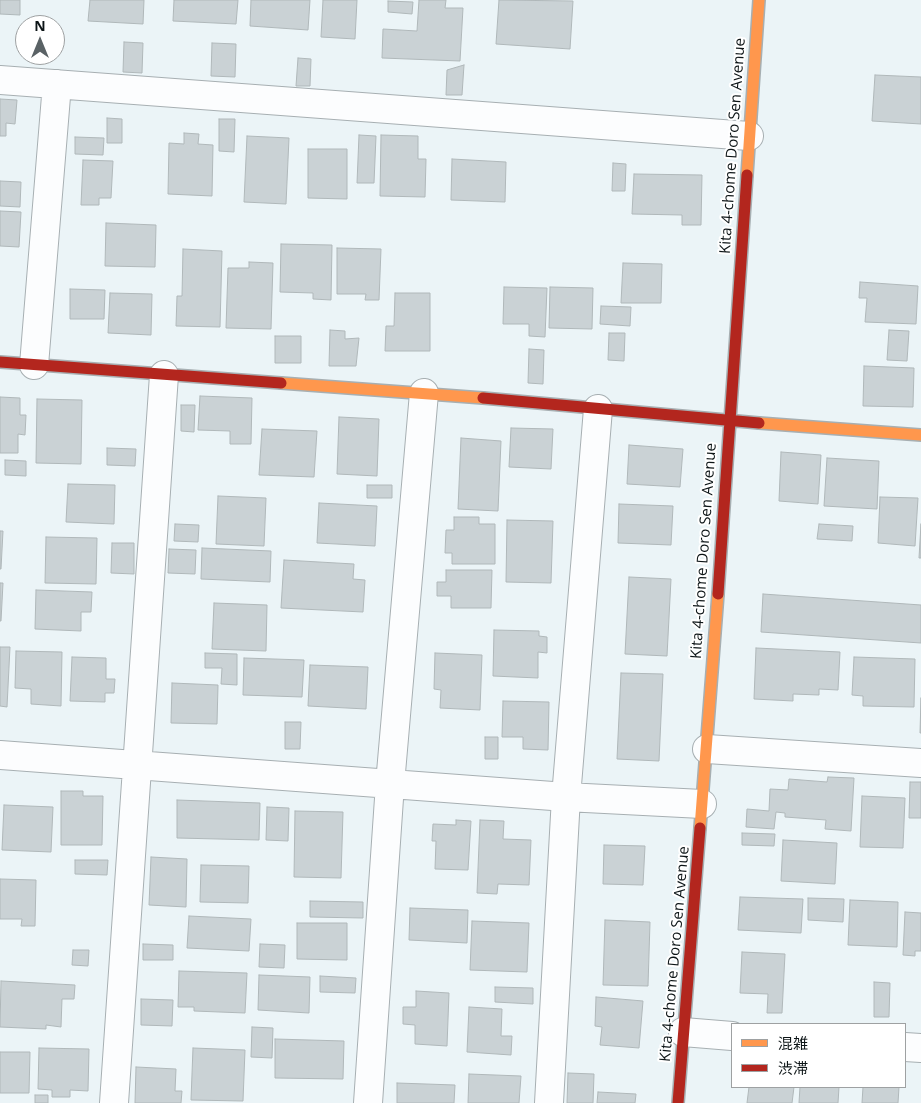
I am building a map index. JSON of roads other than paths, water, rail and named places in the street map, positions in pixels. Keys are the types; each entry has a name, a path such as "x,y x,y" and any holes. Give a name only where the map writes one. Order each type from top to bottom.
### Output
{"street":[{"name":"Kita 4-chome Doro Sen Avenue","path":"678,1103 702,804 759,0"},
{"path":"0,80 749,136"},
{"path":"34,365 57,84"},
{"path":"0,362 164,376 424,393 728,421 921,435"},
{"path":"114,1103 164,376"},
{"path":"368,1103 390,784 424,393"},
{"path":"549,1103 566,797 598,409"},
{"path":"706,749 921,763"},
{"path":"0,755 566,797 702,804"},
{"path":"684,1032 731,1036"},
{"path":"906,1047 921,1048"}]}
